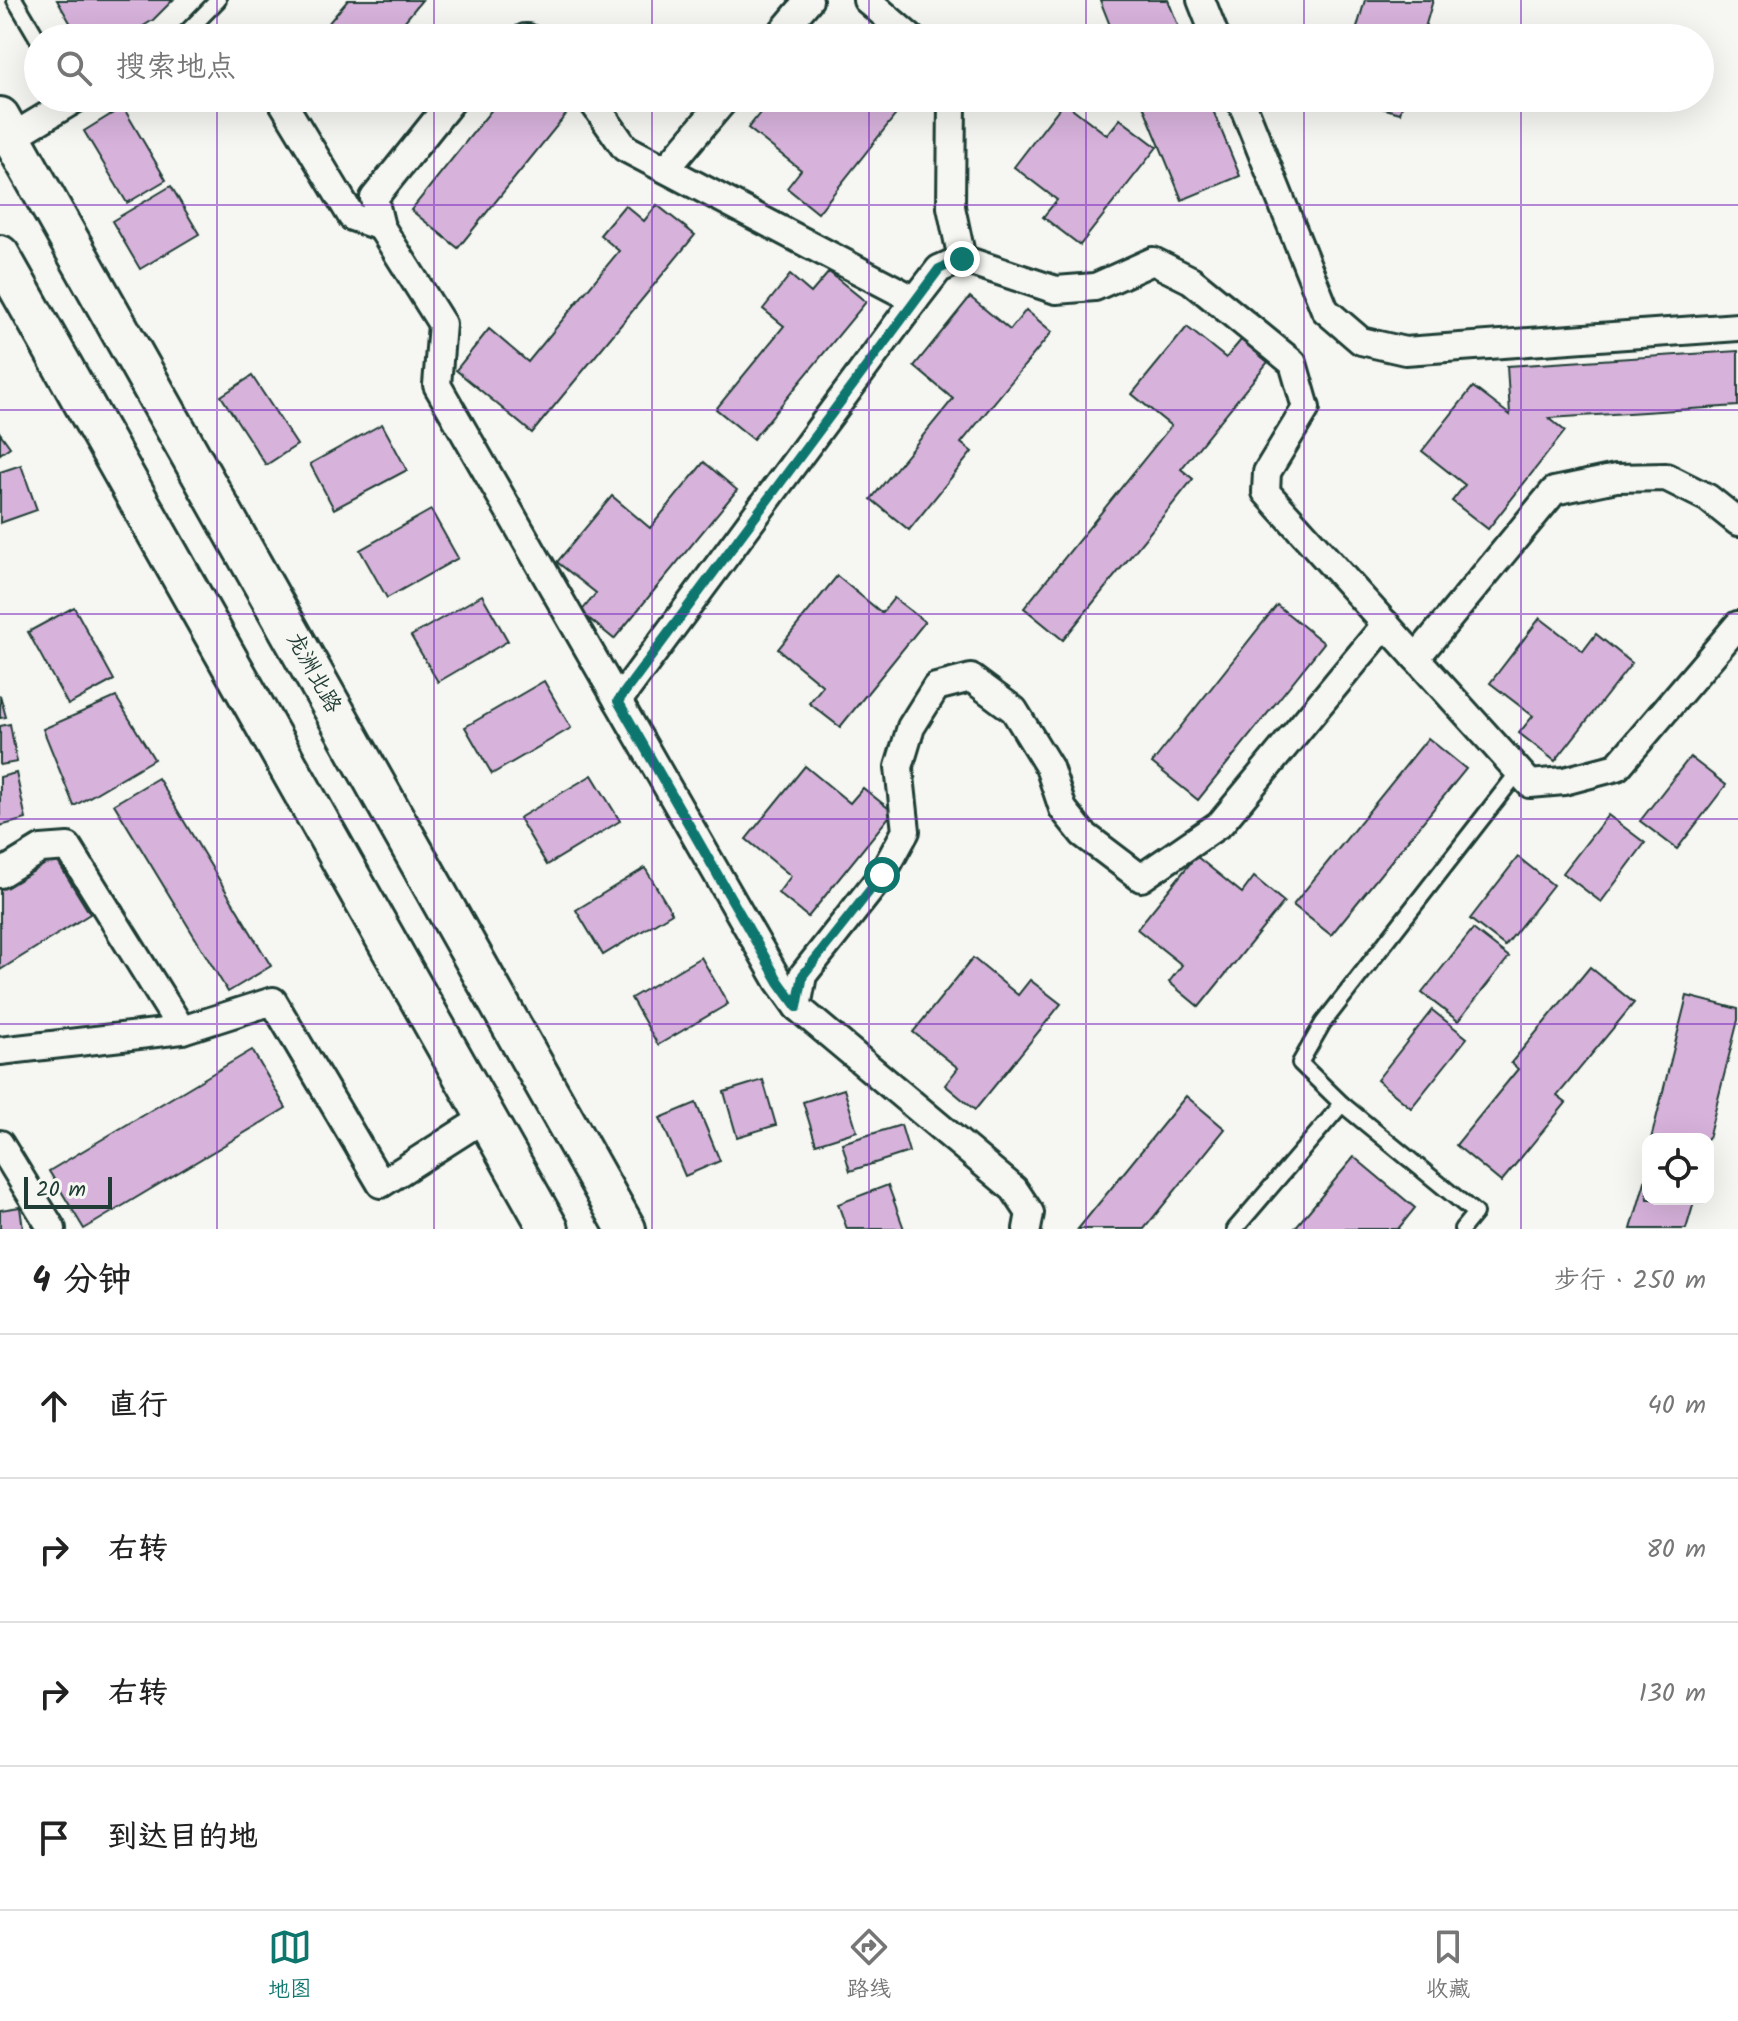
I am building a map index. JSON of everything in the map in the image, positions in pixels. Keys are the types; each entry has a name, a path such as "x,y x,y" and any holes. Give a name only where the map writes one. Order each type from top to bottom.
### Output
{"main road":[{"name":"龙洲北路","path":"6,127 626,1229"},
{"path":"0,255 549,1229"}],"street":[{"path":"789,24 809,0"},
{"path":"867,0 895,24"},
{"path":"1201,0 1210,24"},
{"path":"6,127 43,112"},
{"path":"288,112 352,217 381,227"},
{"path":"443,112 374,198 381,227 442,324 437,385 779,982 797,1007 1014,1189 1030,1213 1027,1229"},
{"path":"600,112 625,148 915,300"},
{"path":"666,169 714,112"},
{"path":"952,112 951,207 962,259"},
{"path":"1246,112 1325,310 1361,341 1405,351 1738,327"},
{"path":"618,701 939,269 962,259 1056,290 1095,287 1153,261 1191,280 1293,363 1306,408 1267,472 1266,492 1530,784 1564,781 1617,767 1738,625"},
{"path":"1416,658 1554,491 1616,478 1666,477 1708,498 1738,522"},
{"path":"797,1007 803,975 882,875 906,831 899,767 911,727 936,687 971,678 1014,710 1049,767 1063,809 1083,834 1141,878 1221,823 1386,624"},
{"path":"0,874 41,849 68,847 182,1030"},
{"path":"0,1051 182,1030 273,1001 381,1184 486,1117"},
{"path":"0,1144 52,1229"}],"lane":[{"path":"15,0 29,24"},
{"path":"195,24 218,0"},
{"path":"1462,1229 1475,1213 1342,1104 1300,1063 1323,1023 1519,771"},
{"path":"1235,1229 1342,1104"}],"building":[{"path":"57,0 173,0 147,24 71,24"},
{"path":"348,0 422,0 402,24 328,24"},
{"path":"1100,0 1168,0 1177,24 1109,24"},
{"path":"1365,0 1433,0 1426,24 1358,24"},
{"path":"115,112 126,112 166,180 127,203 84,131"},
{"path":"490,112 568,112 458,248 411,210"},
{"path":"761,112 898,112 818,213 787,188 801,170 748,128"},
{"path":"1056,112 1077,112 1107,135 1120,119 1157,147 1080,245 1043,217 1057,200 1014,167"},
{"path":"1146,112 1214,112 1240,176 1182,200"},
{"path":"171,186 199,234 140,269 112,221"},
{"path":"625,205 644,221 657,205 695,235 532,433 456,370 489,329 528,362 619,251 600,235"},
{"path":"829,272 866,302 753,439 716,409 784,326 763,309 790,275 811,293"},
{"path":"970,297 1010,330 1026,310 1052,332 961,443 972,452 909,530 871,499 953,399 914,366"},
{"path":"1187,327 1226,358 1241,340 1268,362 1181,469 1193,479 1063,640 1024,608 1171,426 1132,394"},
{"path":"1738,351 1738,406 1549,418 1565,431 1488,529 1452,501 1465,485 1422,451 1473,387 1510,415 1507,366"},
{"path":"252,376 297,445 266,465 221,396"},
{"path":"382,424 407,470 334,509 310,464"},
{"path":"0,433 10,447 0,454"},
{"path":"704,462 737,490 614,639 581,612 596,593 557,562 612,496 650,528"},
{"path":"21,465 37,510 0,523 0,472"},
{"path":"431,510 458,558 387,598 360,550"},
{"path":"837,576 882,613 894,598 925,622 840,727 809,703 823,686 778,649"},
{"path":"482,595 508,641 438,682 411,636"},
{"path":"1277,605 1324,643 1198,800 1152,763"},
{"path":"74,607 114,680 68,705 28,632"},
{"path":"1540,618 1583,651 1596,634 1632,663 1555,761 1519,733 1533,716 1490,683"},
{"path":"544,681 571,728 492,774 465,727"},
{"path":"0,695 6,717 0,718"},
{"path":"116,697 154,759 74,806 43,729"},
{"path":"10,724 17,762 0,765 0,726"},
{"path":"1428,738 1466,769 1331,935 1293,905"},
{"path":"1690,757 1726,785 1677,849 1640,821"},
{"path":"805,766 850,803 863,788 893,812 808,917 778,893 791,876 746,839"},
{"path":"16,773 26,819 0,826 0,777"},
{"path":"592,775 620,821 547,865 519,818"},
{"path":"158,778 271,966 228,992 114,804"},
{"path":"1608,815 1645,843 1601,902 1563,873"},
{"path":"53,854 90,914 0,970 0,888"},
{"path":"1196,856 1242,893 1254,877 1284,902 1199,1007 1169,982 1182,965 1137,929"},
{"path":"1518,857 1553,885 1505,946 1470,919"},
{"path":"645,868 672,913 603,955 576,910"},
{"path":"1473,929 1509,957 1458,1021 1422,993"},
{"path":"701,957 728,1004 658,1045 631,998"},
{"path":"973,958 1018,995 1030,980 1061,1004 975,1110 945,1085 958,1068 913,1032"},
{"path":"1590,967 1634,1003 1557,1096 1566,1103 1501,1182 1456,1145 1518,1069 1511,1063"},
{"path":"1687,996 1738,1009 1738,1020 1710,1133 1653,1133"},
{"path":"1432,1010 1467,1038 1411,1108 1377,1080"},
{"path":"252,1050 286,1108 84,1229 49,1171"},
{"path":"763,1080 776,1125 737,1137 724,1092"},
{"path":"844,1089 857,1131 816,1144 803,1102"},
{"path":"1186,1096 1225,1129 1144,1229 1078,1229"},
{"path":"696,1103 720,1161 685,1176 660,1118"},
{"path":"901,1125 909,1152 850,1171 842,1143"},
{"path":"1354,1157 1415,1208 1398,1229 1294,1229"},
{"path":"888,1185 904,1229 847,1229 838,1204"},
{"path":"1642,1192 1642,1205 1693,1205 1686,1229 1631,1229"},
{"path":"20,1207 23,1229 0,1229 0,1210"}],"route":[{"path":"882,875 803,975 797,1007 779,982 618,701 939,269 962,259"}]}
